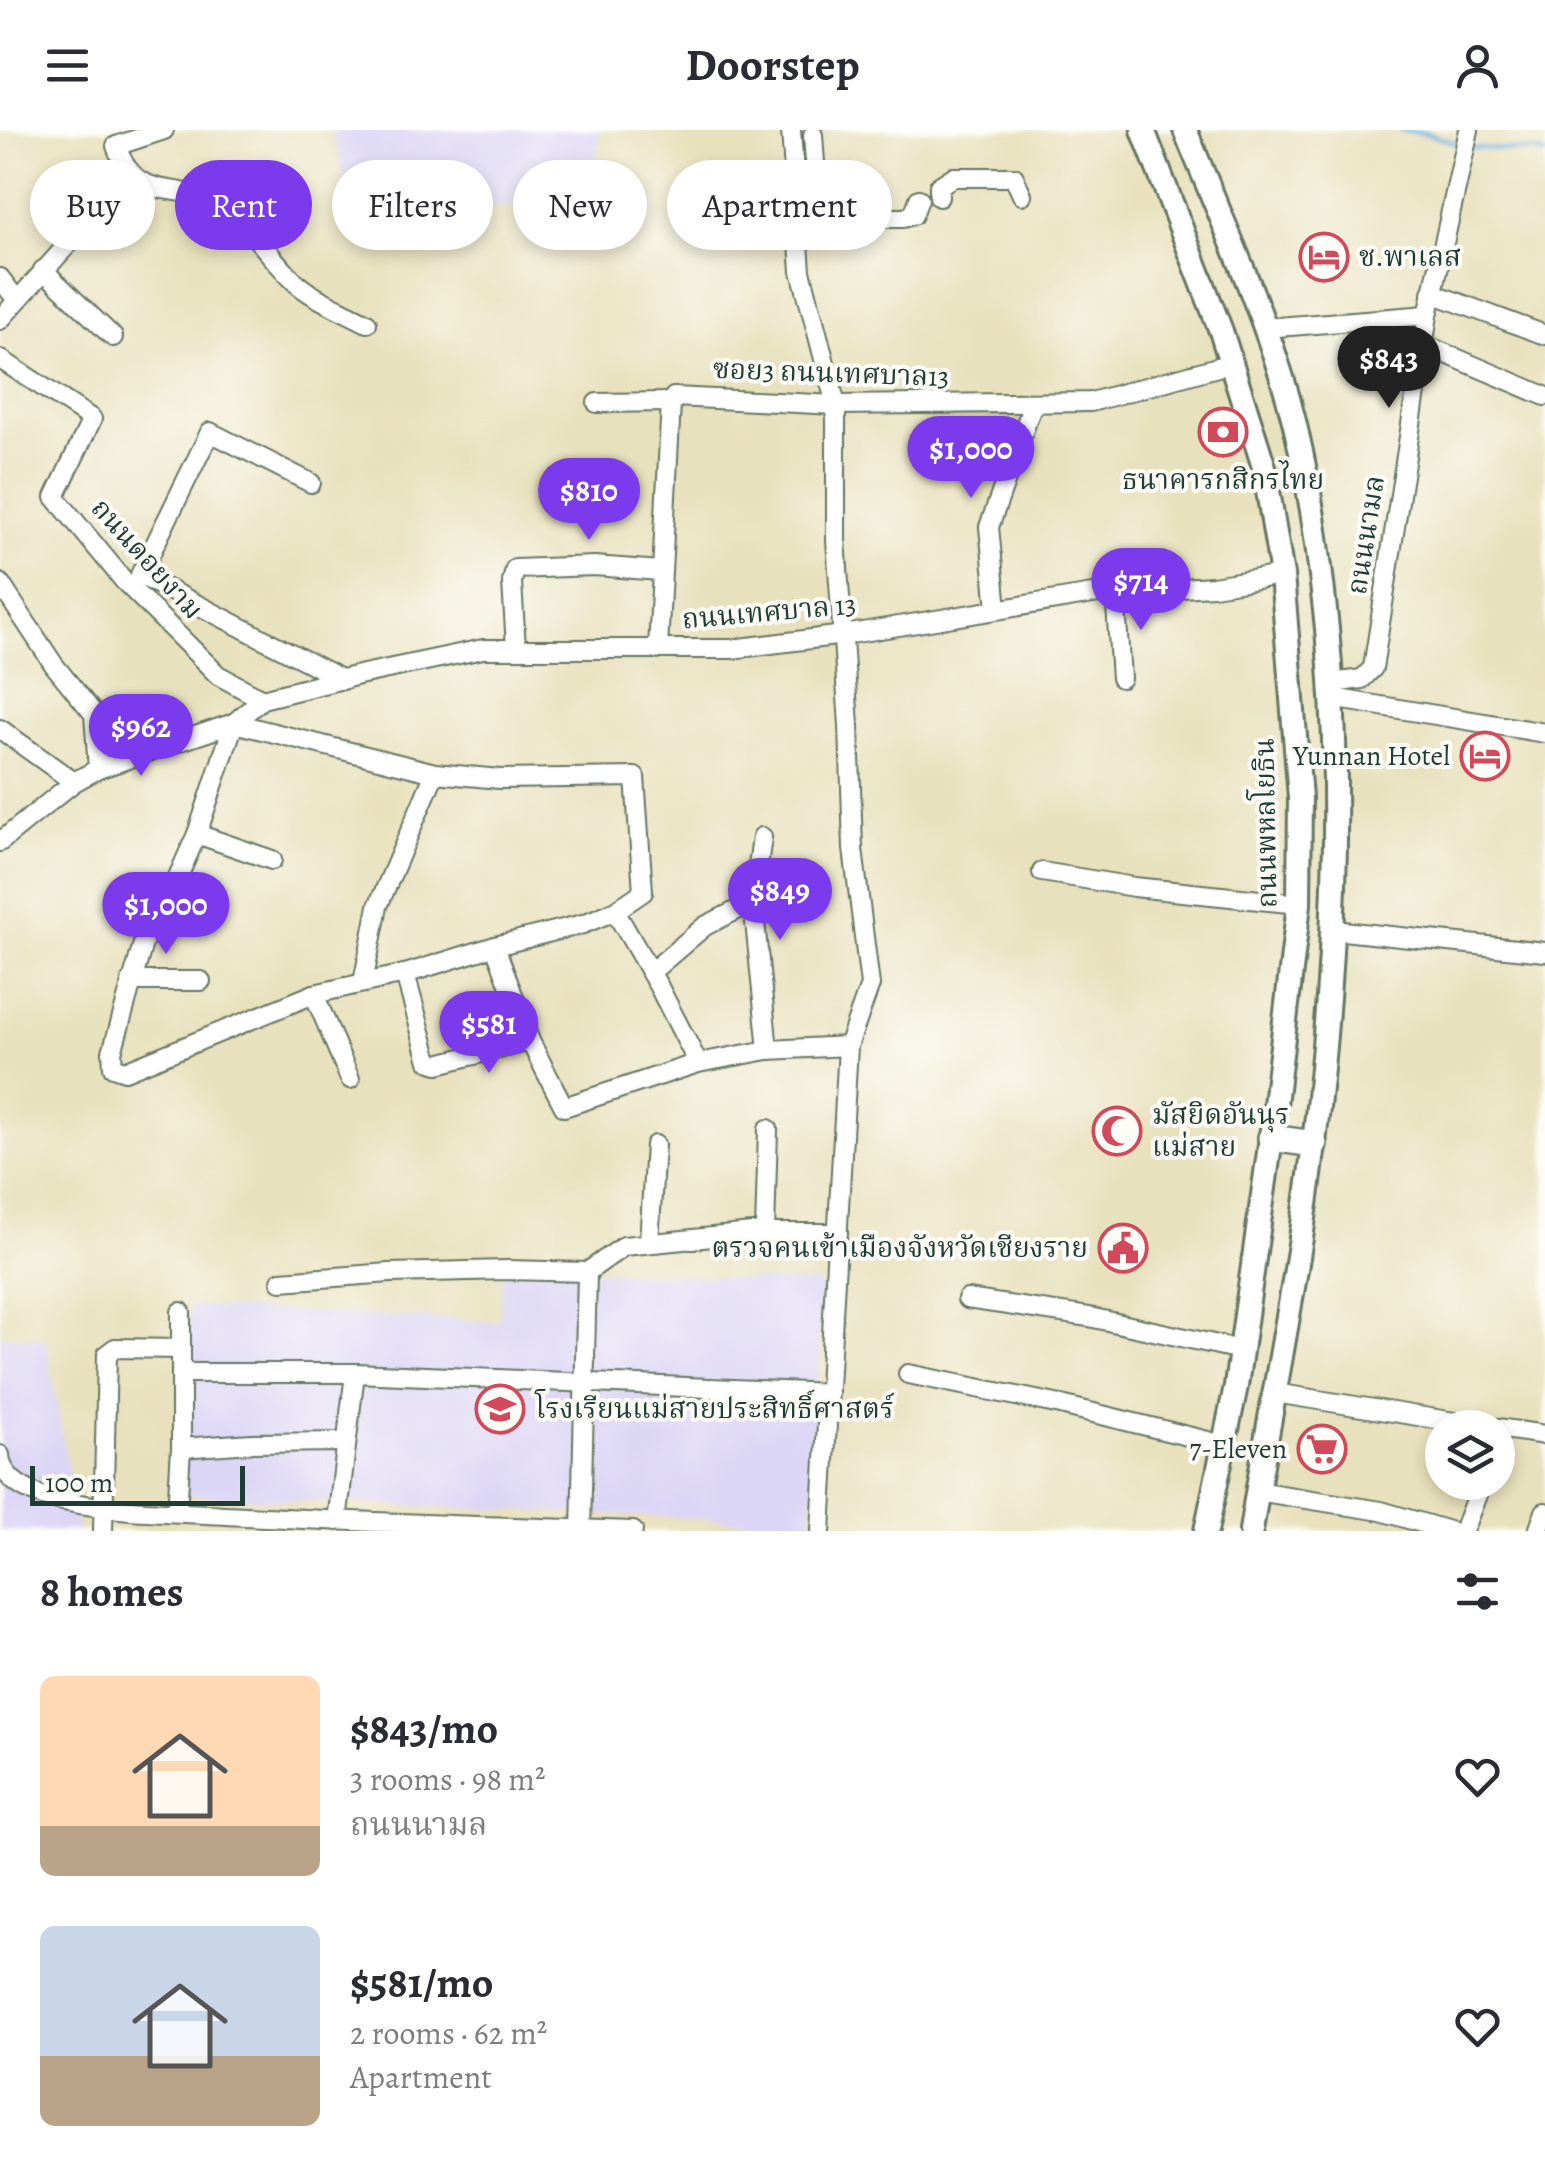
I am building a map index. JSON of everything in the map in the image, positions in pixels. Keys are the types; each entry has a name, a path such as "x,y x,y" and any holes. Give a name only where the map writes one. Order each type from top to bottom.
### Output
{"highway":[{"path":"1271,1138 1314,1144"}],"main road":[{"name":"ถนนพหลโยธิน","path":"1143,130 1232,363 1264,467 1282,574 1300,798 1299,904 1271,1138 1241,1350 1206,1531"},
{"path":"1185,130 1265,328 1288,399 1311,504 1332,690 1336,795 1334,930 1314,1144 1250,1531"}],"street":[{"path":"164,130 116,146 125,170 142,184 214,203 250,229 296,284 367,324"},
{"path":"791,130 801,271 836,406 836,540 853,848 870,985 848,1046 821,1531"},
{"path":"813,135 818,218 904,218 913,214 919,199"},
{"name":"ถนนนามล","path":"1332,690 1362,679 1373,668 1428,314 1467,139"},
{"path":"939,197 945,180 971,176 1014,178 1022,196"},
{"path":"0,320 62,250"},
{"path":"43,270 113,337"},
{"path":"0,278 16,299"},
{"path":"1432,293 1545,335"},
{"path":"1265,328 1428,314"},
{"path":"1424,344 1545,396"},
{"name":"ถนนดอยงาม","path":"0,359 92,419 55,497 125,582 218,675 262,700"},
{"name":"ซอย3 ถนนเทศบาล13","path":"598,403 671,402 674,396 836,406 1092,402 1232,363"},
{"path":"658,648 671,402"},
{"path":"997,609 989,528 1032,404"},
{"path":"311,482 210,432 140,575 343,680"},
{"path":"516,648 514,569 594,566 662,571"},
{"name":"ถนนเทศบาล 13","path":"262,700 483,649 731,648 844,635 1115,591 1212,586 1282,574"},
{"path":"0,583 54,664 94,714 98,769"},
{"path":"1115,591 1121,678"},
{"path":"1332,690 1545,733"},
{"path":"0,842 74,782 98,769 234,723 262,700"},
{"path":"234,723 436,773 500,779 635,777 644,892 583,924 405,974 314,994 125,1070 113,1067 112,1052 146,934 169,897 197,834 234,723"},
{"path":"0,729 74,782"},
{"path":"363,983 378,906 436,773"},
{"path":"197,834 272,860"},
{"path":"762,836 753,902 768,1050"},
{"path":"1042,872 1299,904"},
{"path":"651,972 705,926 753,902"},
{"path":"614,911 698,1063"},
{"path":"1334,930 1545,952"},
{"path":"494,946 530,1041 564,1107 698,1063 768,1050 848,1046"},
{"path":"405,974 429,1062 438,1064 530,1041"},
{"path":"131,981 201,981"},
{"path":"314,994 350,1080"},
{"path":"765,1233 768,1129"},
{"path":"649,1242 655,1145"},
{"path":"281,1281 468,1271 587,1272 611,1252 649,1242 838,1232"},
{"path":"581,1530 587,1272"},
{"path":"967,1299 1090,1318 1241,1350"},
{"path":"177,1512 181,1312"},
{"path":"103,1531 107,1354 116,1348 181,1349"},
{"path":"181,1374 354,1374 829,1393"},
{"path":"337,1521 354,1374"},
{"path":"908,1374 1224,1445"},
{"path":"1276,1392 1425,1419"},
{"path":"1515,1433 1545,1435"},
{"path":"181,1448 252,1442 345,1442"},
{"path":"0,1456 0,1464 15,1482 42,1496 104,1506 337,1521 633,1531"},
{"path":"1257,1491 1390,1523 1449,1531"},
{"path":"1463,1531 1475,1500"},
{"path":"1538,1531 1545,1512"}],"shaded area":[{"path":"332,130 600,130 596,160 513,160 513,205 493,207 493,160 340,160"},
{"name":"โรงเรียนแม่สายประสิทธิ์ศาสตร์","path":"504,1265 822,1284 812,1524 179,1495 190,1306 499,1322"},
{"path":"0,1335 46,1340 78,1531 0,1531"}],"waterway":[{"path":"1401,130 1459,144"},
{"path":"1473,148 1545,155"}],"place":[{"name":"ช.พาเลส","path":"1324,257"},
{"name":"ธนาคารกสิกรไทย","path":"1223,432"},
{"name":"Yunnan Hotel","path":"1485,756"},
{"name":"มัสยิดอันนุร แม่สาย","path":"1117,1131"},
{"name":"ตรวจคนเข้าเมืองจังหวัดเชียงราย","path":"1123,1248"},
{"name":"โรงเรียนแม่สายประสิทธิ์ศาสตร์","path":"500,1409"},
{"name":"7-Eleven","path":"1322,1449"}]}
